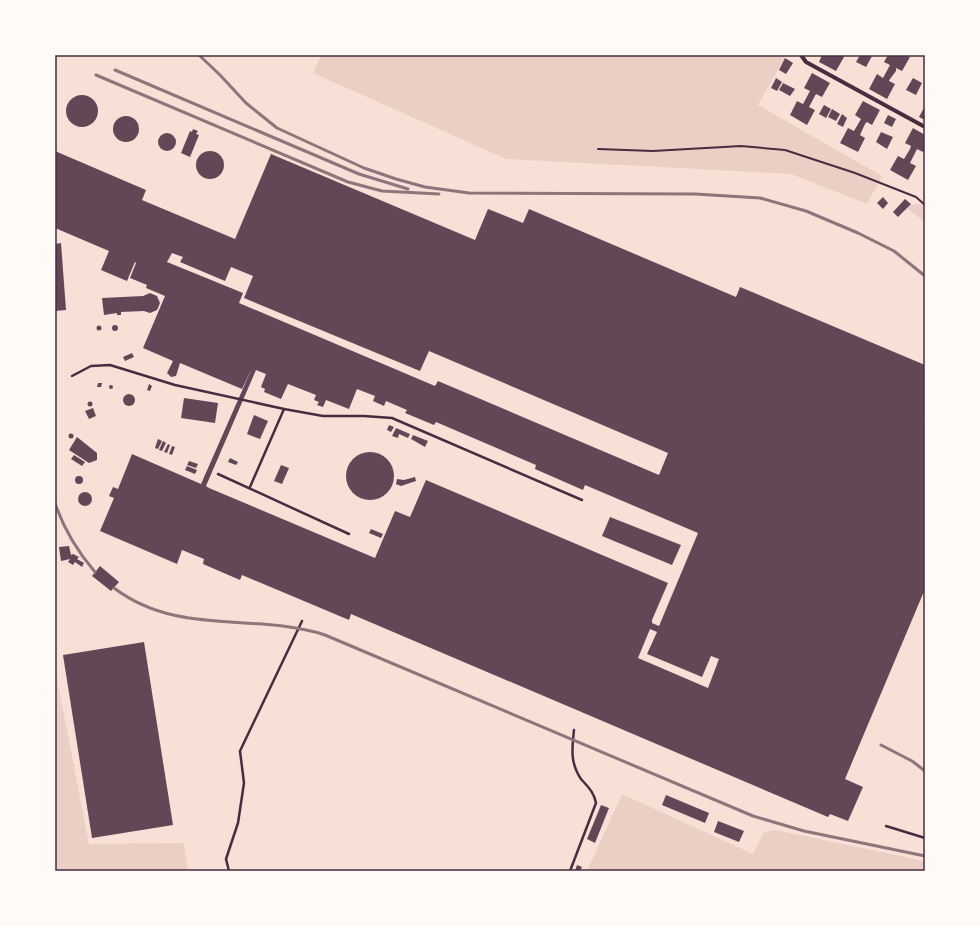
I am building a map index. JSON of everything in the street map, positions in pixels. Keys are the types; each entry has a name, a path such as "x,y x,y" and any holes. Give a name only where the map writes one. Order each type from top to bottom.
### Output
{"street":[{"path":"801,55 806,62 925,127"}],"lane":[{"path":"72,376 91,366 110,365 175,385 284,409 323,416 392,418 582,500"},
{"path":"250,487 284,409"},
{"path":"218,474 250,487 349,534"},
{"path":"229,871 226,859 238,823 244,783 240,751 302,621"},
{"path":"570,871 596,803 595,795 582,779 574,765 571,752 574,730"},
{"path":"886,826 925,838"}],"path":[{"path":"598,150 653,151 741,146 785,150 862,176 916,197 925,205"}],"shaded area":[{"path":"321,55 786,55 758,105 882,176 867,204 791,174 506,159 313,73"},
{"path":"925,203 925,222 904,206"},
{"path":"55,668 89,844 184,843 188,871 55,871"},
{"path":"622,794 753,854 764,832 776,830 924,861 925,871 587,871"}],"building":[{"path":"822,55 841,55 844,57 836,71 819,62"},
{"path":"860,55 872,56 866,67 856,62"},
{"path":"888,55 906,55 910,57 902,71 896,68 896,71 889,81 895,84 887,99 869,89 877,74 883,78 890,65 884,62"},
{"path":"785,58 793,63 786,74 779,70"},
{"path":"812,73 830,83 822,97 816,94 809,107 815,110 807,125 790,115 797,101 803,104 810,91 804,88"},
{"path":"776,78 782,82 777,91 771,88"},
{"path":"913,78 922,83 916,95 906,90"},
{"path":"783,83 795,89 790,96 779,90"},
{"path":"79,95 85,95 95,102 98,111 97,117 91,124 85,127 79,127 69,120 66,114 66,108 73,98"},
{"path":"863,101 880,110 872,125 867,122 865,124 860,135 865,138 858,152 840,143 848,128 854,131 861,119 855,115"},
{"path":"824,105 831,109 826,118 819,114"},
{"path":"925,106 925,120 919,117"},
{"path":"832,109 840,114 836,121 828,117"},
{"path":"842,114 847,118 843,127 837,124"},
{"path":"888,115 896,119 892,127 884,123"},
{"path":"126,116 136,119 139,129 136,139 126,142 116,139 113,129 116,119"},
{"path":"913,128 925,135 925,148 923,152 917,149 910,163 916,166 908,180 890,170 898,156 904,159 910,149 911,146 905,143"},
{"path":"193,129 198,131 196,134 199,135 190,157 181,153 190,131 192,132"},
{"path":"881,132 893,137 887,149 876,142"},
{"path":"167,133 173,136 176,142 173,148 167,151 161,148 158,142 161,136"},
{"path":"55,151 146,190 142,200 235,239 271,154 475,240 488,209 523,223 529,209 736,297 740,287 925,365 925,412 923,417 925,418 925,589 845,779 863,787 848,821 830,814 828,817 351,614 349,620 242,575 240,580 203,564 204,559 182,550 177,564 100,531 114,498 109,496 113,487 118,489 132,454 201,484 252,368 242,389 180,363 176,376 171,377 167,373 173,361 143,348 165,296 146,288 147,285 130,278 136,263 135,262 127,281 101,270 109,251 55,228","holes":["172,253 183,257 180,262 225,281 231,267 253,276 244,298 420,371 429,351 668,453 659,475 438,381 435,386 239,303 243,293 167,262","256,370 266,374 261,387 265,389 264,392 281,399 288,384 316,395 314,400 319,402 317,405 323,407 326,400 349,409 357,389 375,396 373,401 384,406 386,401 407,410 405,413 434,425 436,422 536,465 535,469 583,490 585,485 698,533 659,626 652,623 652,620 668,583 426,480 410,517 395,511 375,558 206,486","650,629 657,632 647,654 702,677 711,656 719,659 708,688 638,658"]},
{"path":"210,151 220,155 224,165 220,175 210,179 200,175 196,165 200,155"},
{"path":"883,197 888,203 883,209 877,203"},
{"path":"905,199 911,204 898,217 893,212"},
{"path":"61,243 66,310 55,311 55,244"},
{"path":"150,293 157,296 160,303 157,310 150,313 144,311 121,312 121,315 117,315 117,313 104,315 102,298 143,296"},
{"path":"115,325 118,328 115,331 112,328"},
{"path":"97,326 101,326 101,330 97,330"},
{"path":"132,353 134,357 125,361 123,357"},
{"path":"98,383 102,383 101,387 97,387"},
{"path":"149,384 152,386 150,391 147,390"},
{"path":"109,385 113,385 113,389 109,389"},
{"path":"127,394 131,394 135,400 131,406 127,406 123,402 123,398"},
{"path":"184,398 218,403 215,423 181,418"},
{"path":"88,402 92,402 92,406 88,406"},
{"path":"93,408 96,416 89,419 85,411"},
{"path":"254,415 268,421 260,439 247,434"},
{"path":"389,425 394,427 391,432 387,430"},
{"path":"396,428 410,434 408,438 399,434 398,438 392,436"},
{"path":"69,434 73,434 73,438 69,438"},
{"path":"413,435 428,441 425,447 411,439"},
{"path":"77,437 97,453 97,460 89,463 69,450"},
{"path":"158,439 162,441 158,449 155,448"},
{"path":"163,441 166,443 162,451 159,450"},
{"path":"168,444 170,445 167,453 164,452"},
{"path":"172,446 175,447 172,455 169,454"},
{"path":"370,452 379,454 387,459 392,467 394,476 392,485 387,493 379,498 370,500 361,498 353,493 348,485 346,476 348,467 353,459 361,454"},
{"path":"74,455 85,462 82,466 71,459"},
{"path":"230,458 238,462 236,465 228,462"},
{"path":"189,461 198,464 196,468 187,465"},
{"path":"281,465 289,468 282,484 274,481"},
{"path":"187,466 197,470 195,474 185,470"},
{"path":"77,476 81,476 83,480 81,484 77,484 75,482 75,478"},
{"path":"415,477 416,481 401,486 396,484 397,479 404,480"},
{"path":"85,492 90,494 92,499 90,504 85,506 80,504 78,499 80,494"},
{"path":"610,517 681,545 672,565 602,536"},
{"path":"371,529 383,534 381,538 369,533"},
{"path":"69,546 71,555 73,554 79,557 77,559 84,563 82,567 75,562 73,565 68,562 70,559 61,561 59,547"},
{"path":"100,566 119,582 111,591 92,576"},
{"path":"144,642 173,825 92,838 63,655"},
{"path":"666,795 709,813 705,823 662,805"},
{"path":"601,805 609,808 595,843 587,839"},
{"path":"718,821 744,831 739,842 714,832"},
{"path":"577,865 582,867 580,871 575,871"}],"railway":[{"path":"199,55 246,103 277,128 364,168 396,179 425,187 469,193 695,194 760,198 806,211 858,233 894,251 925,276"},
{"path":"115,70 359,174 408,189"},
{"path":"96,75 348,182 382,191 439,194"},
{"path":"55,503 72,540 82,556 95,572"},
{"path":"114,588 139,603 164,613 217,621 298,628 325,635 753,816 804,831 925,856"},
{"path":"881,745 912,761 925,771"}]}
